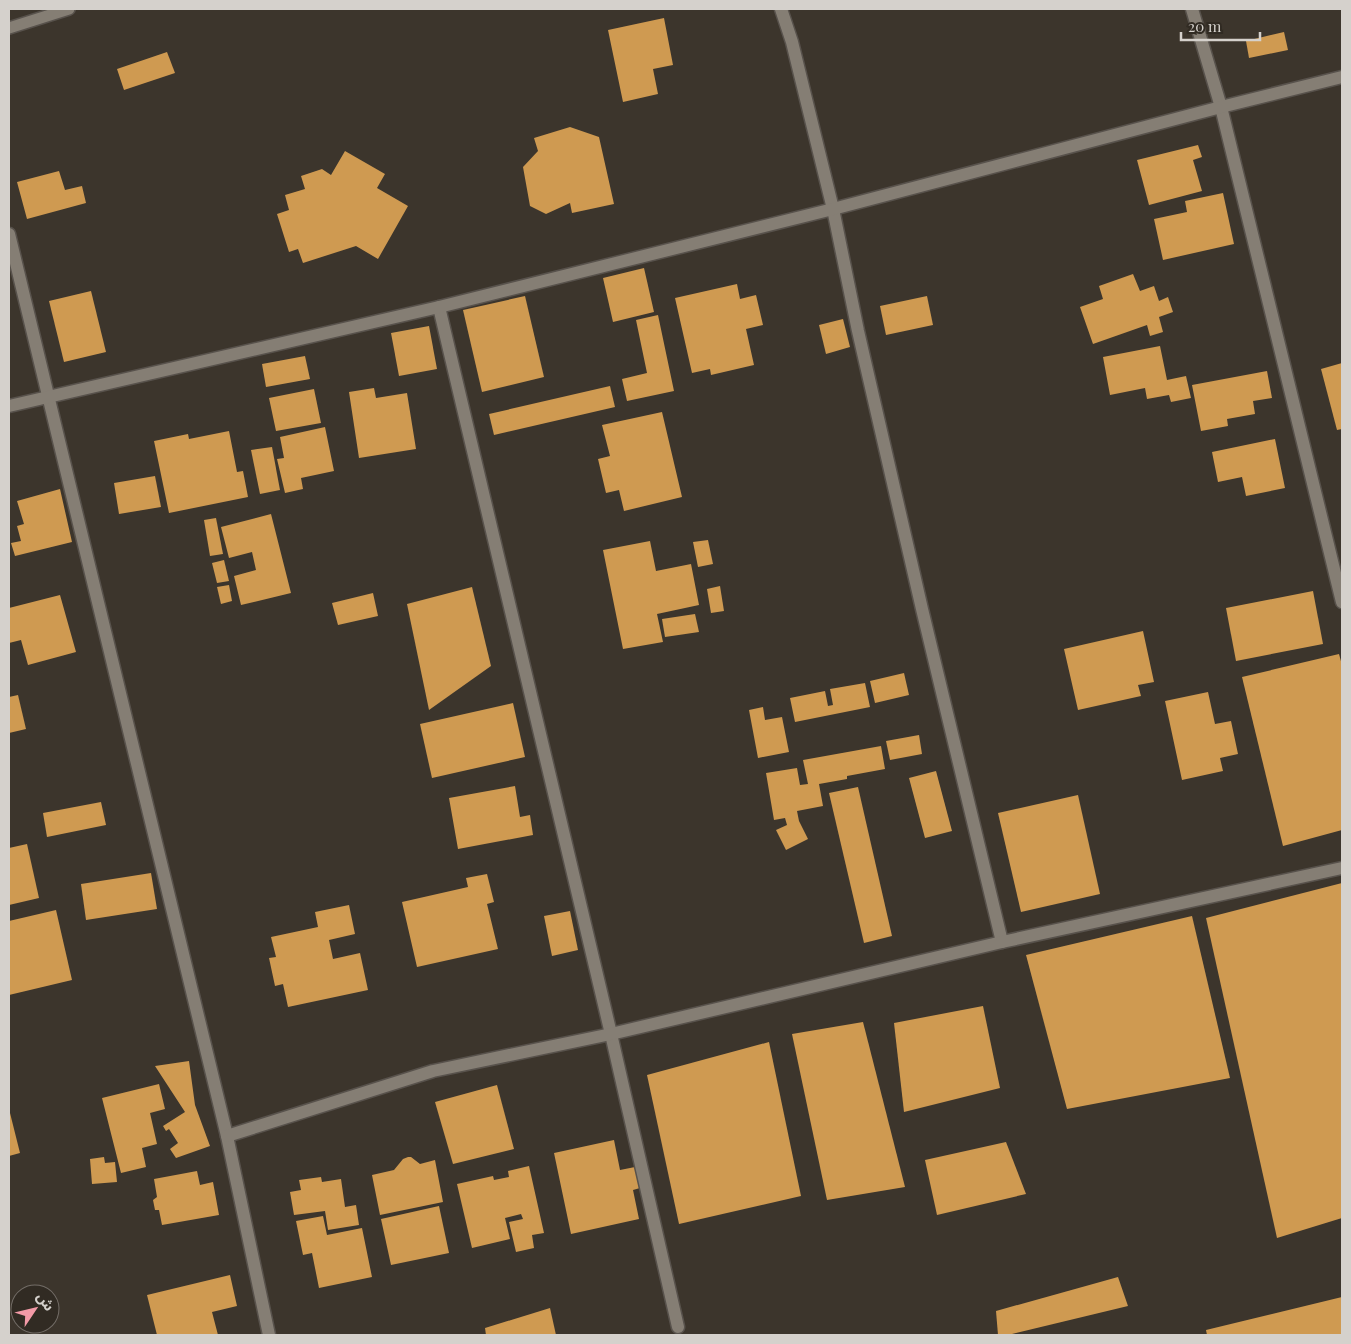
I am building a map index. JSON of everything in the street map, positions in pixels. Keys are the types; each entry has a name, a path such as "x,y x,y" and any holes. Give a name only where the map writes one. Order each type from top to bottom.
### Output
{"street":[{"path":"781,9 792,42 834,209 858,331 1002,942"},
{"path":"1192,9 1221,107 1342,602"},
{"path":"9,406 439,307 834,209 1342,77"},
{"path":"9,234 226,1136 269,1335"},
{"path":"439,307 611,1034 678,1327"},
{"path":"226,1136 433,1071 611,1034 1002,942 1342,868"}],"lane":[{"path":"9,28 69,9"}],"building":[{"path":"664,18 673,65 653,69 658,94 623,102 608,30"},
{"path":"1284,32 1288,50 1249,58 1246,41"},
{"path":"167,52 175,73 124,90 117,69"},
{"path":"570,127 599,137 614,204 572,213 570,203 546,214 530,206 523,167 538,151 534,138"},
{"path":"1198,145 1202,157 1193,160 1202,191 1149,205 1137,160"},
{"path":"345,151 385,174 377,188 408,206 378,259 356,246 303,263 298,249 289,252 277,214 289,210 285,195 305,189 301,176 322,169 331,175"},
{"path":"59,171 65,190 82,186 86,203 27,219 17,182"},
{"path":"1223,193 1234,244 1163,260 1154,219 1187,212 1185,201"},
{"path":"644,268 654,312 613,322 603,278"},
{"path":"1133,274 1140,291 1154,286 1159,301 1168,297 1173,312 1159,317 1163,332 1150,336 1147,325 1093,344 1080,307 1103,299 1099,286"},
{"path":"737,284 740,299 756,295 763,325 746,329 754,365 711,375 710,369 692,373 675,298"},
{"path":"91,291 106,352 64,362 49,301"},
{"path":"525,296 544,377 482,392 463,310"},
{"path":"927,296 933,325 886,335 880,306"},
{"path":"658,315 674,391 627,401 622,379 647,373 636,320"},
{"path":"843,319 850,347 826,354 819,325"},
{"path":"429,326 437,369 399,376 391,333"},
{"path":"1160,346 1167,380 1186,376 1191,398 1171,402 1169,395 1147,399 1145,388 1110,395 1103,357"},
{"path":"305,356 310,379 266,387 262,364"},
{"path":"1342,363 1342,429 1337,430 1321,369"},
{"path":"1267,371 1272,398 1253,401 1255,414 1227,419 1228,426 1201,431 1192,385"},
{"path":"610,386 615,407 494,435 489,414"},
{"path":"374,388 376,398 407,393 416,449 359,458 349,392"},
{"path":"314,389 321,423 276,431 269,398"},
{"path":"662,412 682,497 624,511 619,490 606,493 598,459 610,456 602,425"},
{"path":"325,427 334,471 301,478 303,489 285,493 277,459 284,458 280,437"},
{"path":"229,431 237,472 243,471 248,497 169,513 154,441 188,434 189,439"},
{"path":"1275,439 1285,488 1246,496 1242,477 1218,482 1212,452"},
{"path":"272,447 280,490 260,494 251,450"},
{"path":"155,476 161,507 119,514 114,483"},
{"path":"60,489 72,542 15,556 11,543 21,541 17,526 24,524 17,501"},
{"path":"271,514 291,593 241,605 234,576 256,570 252,552 229,558 221,527"},
{"path":"216,518 223,554 210,556 204,520"},
{"path":"708,540 713,564 698,567 693,542"},
{"path":"650,541 656,571 691,564 699,605 657,614 663,642 623,649 603,550"},
{"path":"224,560 229,581 217,583 212,563"},
{"path":"229,585 232,601 221,604 217,587"},
{"path":"720,586 724,611 711,613 707,589"},
{"path":"472,587 491,666 429,710 407,604"},
{"path":"1313,591 1323,644 1236,661 1226,608"},
{"path":"373,593 378,616 338,625 332,603"},
{"path":"60,595 76,652 28,665 21,640 9,643 9,608"},
{"path":"695,614 699,632 665,637 662,619"},
{"path":"1143,631 1154,682 1138,685 1141,696 1078,710 1064,649"},
{"path":"1339,654 1342,665 1342,830 1283,846 1242,677"},
{"path":"904,673 909,695 875,703 870,681"},
{"path":"865,683 870,707 795,722 790,698 825,691 828,706 833,705 830,689"},
{"path":"1208,692 1215,724 1231,721 1238,754 1220,758 1223,771 1182,780 1165,701"},
{"path":"18,695 26,729 9,733 9,697"},
{"path":"513,703 525,757 432,778 420,724"},
{"path":"763,707 765,720 782,717 789,752 758,758 749,710"},
{"path":"919,735 922,754 890,760 886,741"},
{"path":"881,746 885,769 847,776 847,779 819,784 823,806 797,811 799,821 808,839 786,850 776,830 787,825 785,818 774,820 766,773 797,768 800,785 808,784 803,760"},
{"path":"936,771 952,831 925,838 909,778"},
{"path":"515,786 520,817 530,815 533,835 458,849 449,798"},
{"path":"858,787 892,936 864,943 829,793"},
{"path":"1078,795 1100,894 1021,912 998,813"},
{"path":"101,802 106,825 47,837 43,813"},
{"path":"27,844 39,898 9,905 9,848"},
{"path":"151,873 157,909 86,920 81,884"},
{"path":"487,874 494,902 487,904 498,949 417,967 402,902 468,887 466,878"},
{"path":"1342,883 1342,1218 1277,1238 1206,918"},
{"path":"349,905 355,934 329,940 333,959 360,953 368,990 288,1007 283,984 275,986 269,958 276,957 271,937 318,927 315,912"},
{"path":"56,910 72,980 9,995 9,921"},
{"path":"570,911 578,950 552,956 544,916"},
{"path":"1192,916 1230,1078 1067,1109 1026,955"},
{"path":"983,1006 1000,1088 904,1112 894,1023"},
{"path":"863,1022 905,1187 827,1200 792,1034"},
{"path":"769,1042 801,1196 679,1224 647,1075"},
{"path":"189,1061 195,1105 210,1146 176,1158 170,1149 178,1143 169,1129 166,1131 163,1126 185,1112 155,1066"},
{"path":"159,1084 165,1109 150,1113 157,1144 142,1148 146,1167 121,1173 102,1098"},
{"path":"497,1085 514,1149 453,1164 435,1102"},
{"path":"9,1109 20,1153 9,1156"},
{"path":"614,1140 620,1170 635,1167 640,1188 633,1190 639,1219 571,1234 554,1153"},
{"path":"1006,1142 1026,1194 937,1215 925,1160"},
{"path":"104,1157 105,1163 115,1162 117,1182 92,1184 90,1159"},
{"path":"411,1157 420,1164 435,1160 443,1202 380,1215 372,1175 394,1170 403,1159"},
{"path":"529,1166 544,1233 532,1235 534,1248 516,1252 509,1222 523,1219 521,1214 505,1218 510,1239 472,1248 457,1184 493,1176 494,1180 509,1177 508,1171"},
{"path":"197,1171 200,1185 213,1182 219,1215 162,1225 159,1210 155,1210 153,1200 157,1197 154,1179"},
{"path":"321,1177 322,1182 341,1179 345,1207 356,1205 359,1225 328,1230 325,1211 294,1215 290,1192 301,1190 299,1180"},
{"path":"439,1206 449,1253 391,1265 381,1219"},
{"path":"323,1216 327,1235 362,1228 372,1277 319,1288 312,1253 303,1255 296,1221"},
{"path":"230,1275 237,1306 212,1312 218,1335 157,1335 147,1295"},
{"path":"1118,1277 1128,1306 1008,1335 998,1335 996,1311"},
{"path":"1342,1297 1342,1335 1207,1335 1206,1330"},
{"path":"550,1308 556,1335 486,1335 485,1328"}]}
